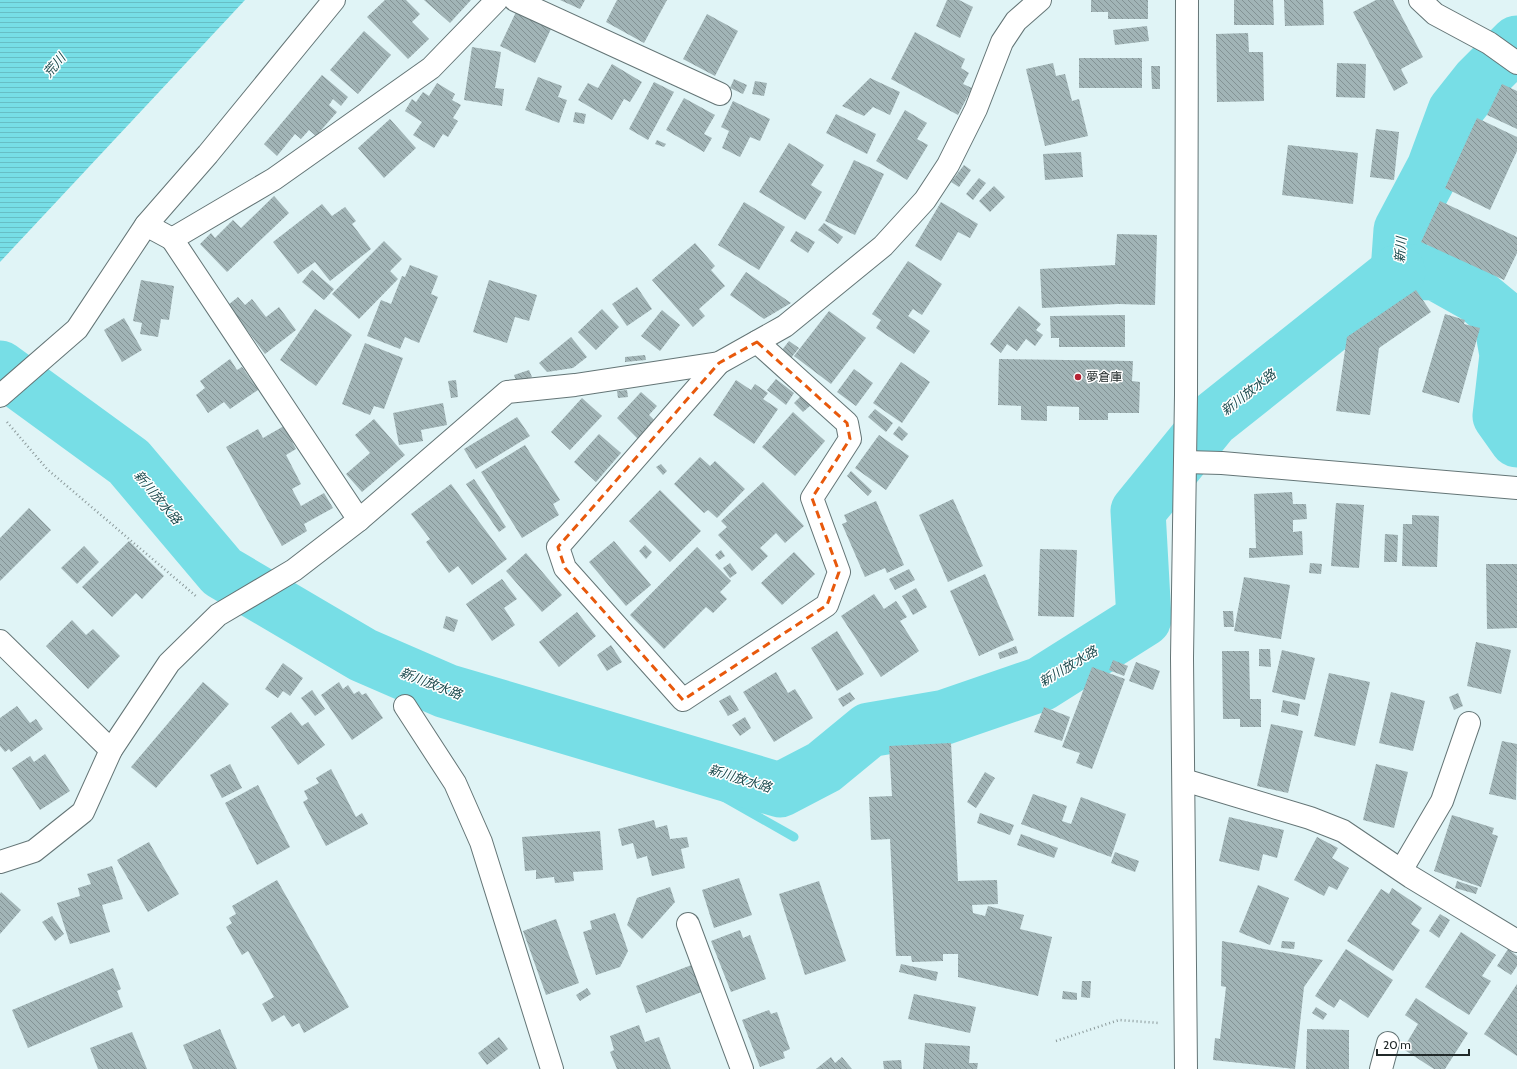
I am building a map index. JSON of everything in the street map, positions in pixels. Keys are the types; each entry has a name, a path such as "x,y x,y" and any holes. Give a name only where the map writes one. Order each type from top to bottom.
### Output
{"street":[{"path":"0,396 77,329 146,225 208,154 334,0"},
{"path":"172,239 274,179 431,68 497,0"},
{"path":"515,0 720,94"},
{"path":"757,342 848,423 850,439 812,498 839,572 827,606 683,700 565,568 558,547 719,363 785,326 883,246 925,200 948,165 959,144 976,109 1002,42 1016,21 1040,0"},
{"path":"1186,1069 1182,658 1186,462 1187,0"},
{"path":"1420,0 1434,14 1489,42 1517,63"},
{"path":"146,225 172,239 359,520"},
{"path":"0,862 34,851 83,812 111,750 169,663 218,616 294,570 359,520 507,392 575,385 719,363"},
{"path":"1186,462 1222,463 1517,488"},
{"path":"0,641 111,750"},
{"path":"405,706 455,783 481,842 552,1069"},
{"path":"1402,869 1442,801 1469,723"},
{"path":"1184,780 1310,818 1343,831 1402,869 1411,877 1517,941"},
{"path":"688,924 742,1069"},
{"path":"1382,1069 1388,1043"}],"path":[{"path":"5,419 47,469 218,616"},
{"path":"1056,1041 1119,1020 1185,1025"}],"highlighted area":[{"path":"757,342 847,423 850,439 812,498 839,572 827,605 683,700 565,568 558,547 719,363"}],"water":[{"name":"荒川","path":"0,0 245,0 0,262"}],"building":[{"path":"385,0 406,0 420,14 412,22 429,39 408,59 367,17"},
{"path":"424,0 471,0 450,23"},
{"path":"560,0 585,0 580,9"},
{"path":"617,0 667,0 644,43 606,22"},
{"path":"947,0 959,0 973,7 960,38 936,26"},
{"path":"1091,0 1148,0 1148,19 1108,19 1108,12 1091,12"},
{"path":"1234,0 1273,0 1274,25 1234,25"},
{"path":"1284,0 1323,0 1324,25 1285,26"},
{"path":"1376,0 1393,0 1423,57 1401,69 1408,83 1394,91 1353,12"},
{"path":"516,12 551,29 535,63 500,46"},
{"path":"707,14 738,31 715,76 683,59"},
{"path":"1147,26 1149,41 1115,45 1113,30"},
{"path":"364,31 391,55 358,94 330,70"},
{"path":"915,32 965,59 961,68 969,73 963,84 972,88 958,115 891,79"},
{"path":"1248,33 1249,52 1263,52 1264,101 1217,102 1216,34"},
{"path":"472,47 501,52 495,88 504,89 502,106 464,100"},
{"path":"1079,58 1142,58 1142,88 1079,88"},
{"path":"1053,63 1056,76 1065,74 1072,101 1079,99 1088,136 1045,146 1026,69"},
{"path":"1337,63 1366,64 1365,98 1336,97"},
{"path":"612,64 642,82 630,102 624,99 612,120 578,100 588,83 598,88"},
{"path":"1151,66 1160,66 1160,89 1152,89"},
{"path":"322,75 348,97 341,106 333,99 329,105 337,112 316,136 309,130 301,139 295,134 277,156 264,144"},
{"path":"538,77 562,86 558,97 567,100 559,123 525,110"},
{"path":"870,78 900,92 890,115 873,107 864,116 842,106"},
{"path":"734,79 747,85 743,94 730,88"},
{"path":"755,81 767,83 764,96 752,94"},
{"path":"654,82 674,92 648,140 629,129"},
{"path":"437,83 455,94 452,100 461,105 453,118 458,121 448,137 443,134 434,148 413,135 422,122 405,111 412,99 416,102 423,92 429,96"},
{"path":"1502,84 1517,91 1517,129 1487,115"},
{"path":"684,98 715,115 704,134 712,138 704,152 666,130"},
{"path":"733,101 770,119 760,141 750,137 740,157 722,148 729,131 721,127"},
{"path":"905,110 927,123 917,139 928,145 907,180 876,161"},
{"path":"575,112 586,114 584,124 573,122"},
{"path":"836,114 876,134 867,154 826,133"},
{"path":"1477,118 1517,137 1517,151 1490,210 1445,188"},
{"path":"390,119 416,148 384,178 358,148"},
{"path":"1376,129 1399,132 1394,180 1370,177"},
{"path":"657,140 666,144 664,147 655,144"},
{"path":"789,143 824,165 811,185 822,192 805,220 759,192"},
{"path":"1288,145 1358,153 1353,204 1282,195"},
{"path":"1081,152 1083,177 1045,180 1043,154"},
{"path":"854,160 884,174 855,235 825,221"},
{"path":"964,165 971,170 959,187 951,182"},
{"path":"979,178 986,183 973,200 966,194"},
{"path":"994,186 1005,197 990,212 979,201"},
{"path":"274,196 289,213 227,272 200,244 211,233 215,238 233,220 241,228"},
{"path":"1440,201 1517,237 1517,253 1504,280 1421,242"},
{"path":"744,202 785,227 759,270 718,245"},
{"path":"941,202 978,224 970,238 958,232 941,261 915,246"},
{"path":"322,204 332,216 345,207 356,221 352,224 371,249 330,281 315,262 298,274 273,242"},
{"path":"824,223 843,237 838,244 818,230"},
{"path":"796,231 815,242 808,253 790,241"},
{"path":"1117,234 1157,235 1155,305 1118,304 1042,308 1040,269 1115,265"},
{"path":"384,241 402,259 390,271 398,279 359,319 332,294"},
{"path":"695,243 715,266 711,270 725,286 699,309 705,316 693,327 652,280"},
{"path":"908,261 942,284 922,315 913,309 908,316 930,331 914,354 876,328 881,320 872,314"},
{"path":"410,265 438,276 431,294 438,297 419,343 405,337 400,349 367,336 381,300 391,304 402,276 405,277"},
{"path":"312,270 334,289 324,300 302,282"},
{"path":"746,272 791,303 764,319 730,295"},
{"path":"141,280 174,286 169,320 161,319 158,337 140,334 142,323 133,321"},
{"path":"489,280 537,295 529,321 515,317 507,343 473,332"},
{"path":"637,287 652,309 627,326 612,304"},
{"path":"1416,290 1431,312 1379,348 1370,415 1336,411 1347,337"},
{"path":"238,297 245,305 252,299 266,317 279,307 296,330 265,354 228,305"},
{"path":"1019,306 1041,324 1036,330 1043,335 1035,346 1026,339 1017,351 1007,344 1001,353 990,344"},
{"path":"315,309 352,335 316,386 280,360"},
{"path":"602,309 619,327 596,350 578,332"},
{"path":"662,310 680,325 660,351 641,336"},
{"path":"829,311 866,338 831,384 794,356"},
{"path":"1445,314 1465,320 1464,324 1480,328 1459,403 1422,392"},
{"path":"1125,315 1125,347 1059,347 1059,338 1051,338 1050,316"},
{"path":"124,318 142,350 122,362 104,330"},
{"path":"571,337 587,357 573,368 547,372 539,363"},
{"path":"789,341 799,348 791,358 782,350"},
{"path":"365,343 403,358 384,409 374,406 370,415 342,404"},
{"path":"645,355 646,360 625,362 625,357"},
{"path":"230,359 237,370 242,367 258,390 230,409 224,402 208,413 196,395 205,388 200,381"},
{"path":"999,359 1133,361 1132,381 1140,382 1139,413 1108,413 1108,420 1079,420 1079,407 1047,406 1047,421 1021,420 1021,406 998,405"},
{"path":"901,362 930,382 902,423 873,403"},
{"path":"854,369 873,383 856,406 837,392"},
{"path":"529,370 532,377 517,383 514,375"},
{"path":"776,379 794,393 786,405 767,390"},
{"path":"456,380 458,397 451,398 448,381"},
{"path":"736,380 751,390 755,384 768,393 763,399 778,409 754,444 713,415"},
{"path":"627,390 628,397 618,398 617,391"},
{"path":"641,392 657,406 649,415 655,421 638,439 617,418"},
{"path":"802,395 811,405 803,412 794,403"},
{"path":"582,398 602,416 570,450 551,432"},
{"path":"443,403 447,425 421,430 423,441 399,445 393,413"},
{"path":"875,409 893,423 886,432 868,417"},
{"path":"793,412 825,441 795,476 762,447"},
{"path":"517,417 530,436 476,469 464,449"},
{"path":"374,419 405,455 362,492 346,474 370,453 355,435"},
{"path":"284,426 296,449 286,455 301,484 292,489 301,506 324,493 333,508 304,524 307,531 282,546 226,447 258,429 263,438"},
{"path":"899,426 908,434 902,441 893,434"},
{"path":"599,434 621,453 596,482 574,462"},
{"path":"879,435 909,456 886,490 855,468"},
{"path":"525,445 560,500 553,504 559,515 522,538 481,472"},
{"path":"700,457 710,466 715,461 745,489 717,518 708,510 704,513 674,484"},
{"path":"661,464 667,471 663,475 656,467"},
{"path":"851,471 872,491 868,496 847,476"},
{"path":"474,479 506,527 499,532 466,484"},
{"path":"763,482 804,526 785,543 776,533 760,548 768,556 752,571 718,535 727,527 721,521"},
{"path":"451,484 507,559 472,585 458,566 449,573 426,542 430,539 411,514"},
{"path":"660,490 701,531 670,562 629,521"},
{"path":"1292,492 1293,504 1306,504 1307,519 1293,520 1293,532 1302,531 1303,555 1249,558 1249,548 1256,548 1254,494"},
{"path":"953,499 983,566 948,582 919,515"},
{"path":"876,501 904,565 887,573 885,568 865,577 842,524 847,522 844,515"},
{"path":"1336,503 1364,505 1359,568 1331,566"},
{"path":"29,508 51,530 0,581 0,538"},
{"path":"1412,515 1439,516 1437,567 1402,566 1403,524 1412,524"},
{"path":"1385,534 1398,535 1397,562 1384,562"},
{"path":"129,541 164,576 142,599 136,593 112,617 82,587"},
{"path":"614,541 651,585 626,606 589,562"},
{"path":"645,545 652,552 646,559 639,551"},
{"path":"84,546 99,562 77,584 61,568"},
{"path":"697,547 731,581 720,592 727,599 713,613 706,607 664,649 630,615"},
{"path":"1040,549 1077,550 1074,617 1038,616"},
{"path":"721,550 725,556 719,560 715,555"},
{"path":"794,552 815,574 782,605 761,583"},
{"path":"526,553 562,595 542,612 506,571"},
{"path":"730,563 737,573 730,578 723,568"},
{"path":"1310,563 1322,564 1321,574 1309,573"},
{"path":"1486,564 1517,564 1517,628 1487,629"},
{"path":"909,569 915,580 895,590 889,579"},
{"path":"985,574 1014,640 979,656 950,591"},
{"path":"1244,577 1290,585 1281,639 1234,631"},
{"path":"502,579 517,599 504,608 515,625 492,641 466,604"},
{"path":"916,588 927,607 913,615 902,596"},
{"path":"874,594 884,609 896,601 907,617 900,621 919,651 881,677 841,616"},
{"path":"1223,611 1233,611 1234,627 1224,627"},
{"path":"577,612 596,636 559,667 539,642"},
{"path":"446,616 458,620 454,632 443,628"},
{"path":"72,620 86,635 93,629 120,656 88,689 46,646"},
{"path":"837,631 864,674 837,691 811,648"},
{"path":"1476,642 1511,650 1501,694 1467,686"},
{"path":"611,645 622,662 607,671 597,655"},
{"path":"1016,646 1018,653 1000,659 998,653"},
{"path":"1259,649 1270,649 1271,667 1259,666"},
{"path":"1282,650 1315,658 1305,700 1272,692"},
{"path":"1222,651 1249,651 1250,699 1261,699 1261,727 1240,727 1240,719 1223,719"},
{"path":"1113,660 1128,666 1124,676 1109,670"},
{"path":"1136,662 1160,671 1153,690 1129,681"},
{"path":"283,663 303,678 290,696 283,691 278,698 265,689"},
{"path":"1092,667 1125,679 1092,769 1076,763 1080,753 1062,747"},
{"path":"776,672 788,693 795,689 813,718 774,742 743,692"},
{"path":"1329,673 1370,682 1355,746 1314,736"},
{"path":"203,682 229,704 156,788 131,767"},
{"path":"339,682 343,689 348,685 354,694 359,691 362,695 366,693 383,718 352,740 321,695"},
{"path":"312,690 325,709 315,716 301,698"},
{"path":"850,692 855,699 843,707 838,699"},
{"path":"1391,692 1425,701 1413,751 1379,743"},
{"path":"1458,693 1463,706 1454,710 1449,697"},
{"path":"730,695 739,710 728,716 719,701"},
{"path":"1283,700 1300,704 1298,716 1281,712"},
{"path":"17,706 30,723 36,719 43,729 11,752 9,749 5,752 0,746 0,718"},
{"path":"1044,707 1070,717 1062,741 1034,732"},
{"path":"291,712 302,726 308,722 325,745 298,765 271,727"},
{"path":"745,717 751,728 740,736 732,725"},
{"path":"1271,724 1303,731 1288,793 1257,786"},
{"path":"1502,741 1517,744 1516,800 1489,794"},
{"path":"951,743 958,881 997,880 998,904 972,905 973,913 985,916 988,906 1024,915 1020,929 1052,937 1038,996 958,977 958,954 943,954 943,961 912,962 911,956 896,956 890,839 871,840 869,797 892,796 889,746"},
{"path":"45,754 70,791 40,810 12,768 30,756 34,762"},
{"path":"230,764 242,788 222,798 210,775"},
{"path":"1376,764 1408,772 1394,828 1363,820"},
{"path":"331,769 356,817 362,813 368,824 326,846 303,802 308,799 304,791 319,783 316,778"},
{"path":"985,772 995,778 976,808 967,802"},
{"path":"258,785 290,847 257,865 225,803"},
{"path":"1033,794 1067,806 1062,821 1071,824 1081,797 1126,814 1111,857 1021,824"},
{"path":"980,813 1014,825 1010,835 977,823"},
{"path":"1452,815 1494,828 1492,834 1498,836 1481,887 1434,871"},
{"path":"1229,817 1284,830 1277,858 1263,854 1259,871 1219,861"},
{"path":"654,820 656,828 667,825 670,839 687,837 689,847 681,849 685,868 652,876 647,856 637,859 633,843 622,846 618,829"},
{"path":"600,831 603,870 573,872 574,881 555,883 554,877 536,879 536,870 525,871 522,837"},
{"path":"1021,834 1058,848 1054,858 1017,845"},
{"path":"1317,837 1338,848 1332,858 1349,868 1337,890 1329,886 1324,896 1294,880"},
{"path":"149,842 179,894 148,912 117,860"},
{"path":"1115,852 1139,861 1135,872 1111,863"},
{"path":"112,866 123,899 102,905 110,932 70,944 57,903 80,896 78,888 91,884 87,874"},
{"path":"739,878 752,915 714,928 702,890"},
{"path":"277,880 349,1007 304,1033 299,1023 292,1027 284,1015 272,1022 262,1004 274,997 248,951 242,955 226,927 232,923 229,918 236,914 232,906"},
{"path":"819,881 846,961 805,975 779,894"},
{"path":"1457,881 1478,888 1476,894 1455,888"},
{"path":"1258,885 1289,898 1270,945 1239,932"},
{"path":"670,887 675,902 642,939 627,925 637,898"},
{"path":"1392,888 1422,908 1411,924 1420,930 1393,971 1347,941 1381,889 1389,894"},
{"path":"1,892 21,910 0,934 0,894"},
{"path":"615,913 628,951 620,967 596,975 583,932 592,929 590,921"},
{"path":"1440,914 1450,920 1439,938 1429,931"},
{"path":"52,916 64,934 55,941 42,922"},
{"path":"556,919 579,983 546,995 523,931"},
{"path":"740,930 743,938 750,935 766,979 731,992 711,941"},
{"path":"1461,932 1496,955 1482,976 1491,981 1469,1015 1425,987"},
{"path":"1222,941 1323,960 1304,987 1295,1069 1213,1060 1215,1038 1220,1039 1226,987 1221,986"},
{"path":"1282,941 1295,942 1294,949 1281,948"},
{"path":"1346,949 1393,980 1368,1018 1340,999 1334,1008 1315,996"},
{"path":"1508,949 1517,956 1517,966 1511,975 1497,966"},
{"path":"697,963 707,990 646,1013 636,986"},
{"path":"901,964 938,972 936,981 899,972"},
{"path":"113,968 121,989 117,991 123,1007 28,1048 12,1010"},
{"path":"1082,981 1091,981 1090,998 1081,997"},
{"path":"1517,984 1517,1056 1484,1034"},
{"path":"587,988 591,994 580,1001 576,995"},
{"path":"1063,991 1077,993 1077,1000 1062,999"},
{"path":"914,994 976,1007 970,1033 908,1019"},
{"path":"1416,998 1468,1033 1445,1069 1434,1069 1403,1049 1418,1024 1405,1015"},
{"path":"1316,1007 1327,1014 1323,1020 1312,1013"},
{"path":"769,1010 771,1014 777,1012 790,1049 783,1052 785,1058 760,1067 742,1020"},
{"path":"639,1025 645,1042 659,1037 671,1069 617,1069 610,1052 614,1050 610,1036"},
{"path":"220,1029 237,1069 193,1069 183,1045"},
{"path":"1307,1029 1349,1030 1349,1069 1306,1069"},
{"path":"132,1032 147,1069 98,1069 90,1048"},
{"path":"499,1037 508,1049 487,1065 478,1053"},
{"path":"925,1043 970,1046 969,1063 978,1063 977,1069 923,1069"},
{"path":"831,1057 835,1063 842,1057 852,1069 816,1069"},
{"path":"901,1060 902,1069 884,1069 883,1061"}],"waterway":[{"name":"新川","path":"1398,272 1401,230 1434,168 1455,111 1478,82 1517,43"},
{"name":"新川","path":"1398,272 1436,273 1477,296 1500,315 1507,355 1500,416 1517,440"},
{"name":"新川放水路","path":"0,368 129,462 222,572 363,655 446,691 780,790 824,767 869,730 945,717 1041,684 1144,619 1138,511 1212,420 1398,272"},
{"path":"699,765 713,791 794,837"}],"place":[{"name":"夢倉庫","path":"1078,377"}]}
